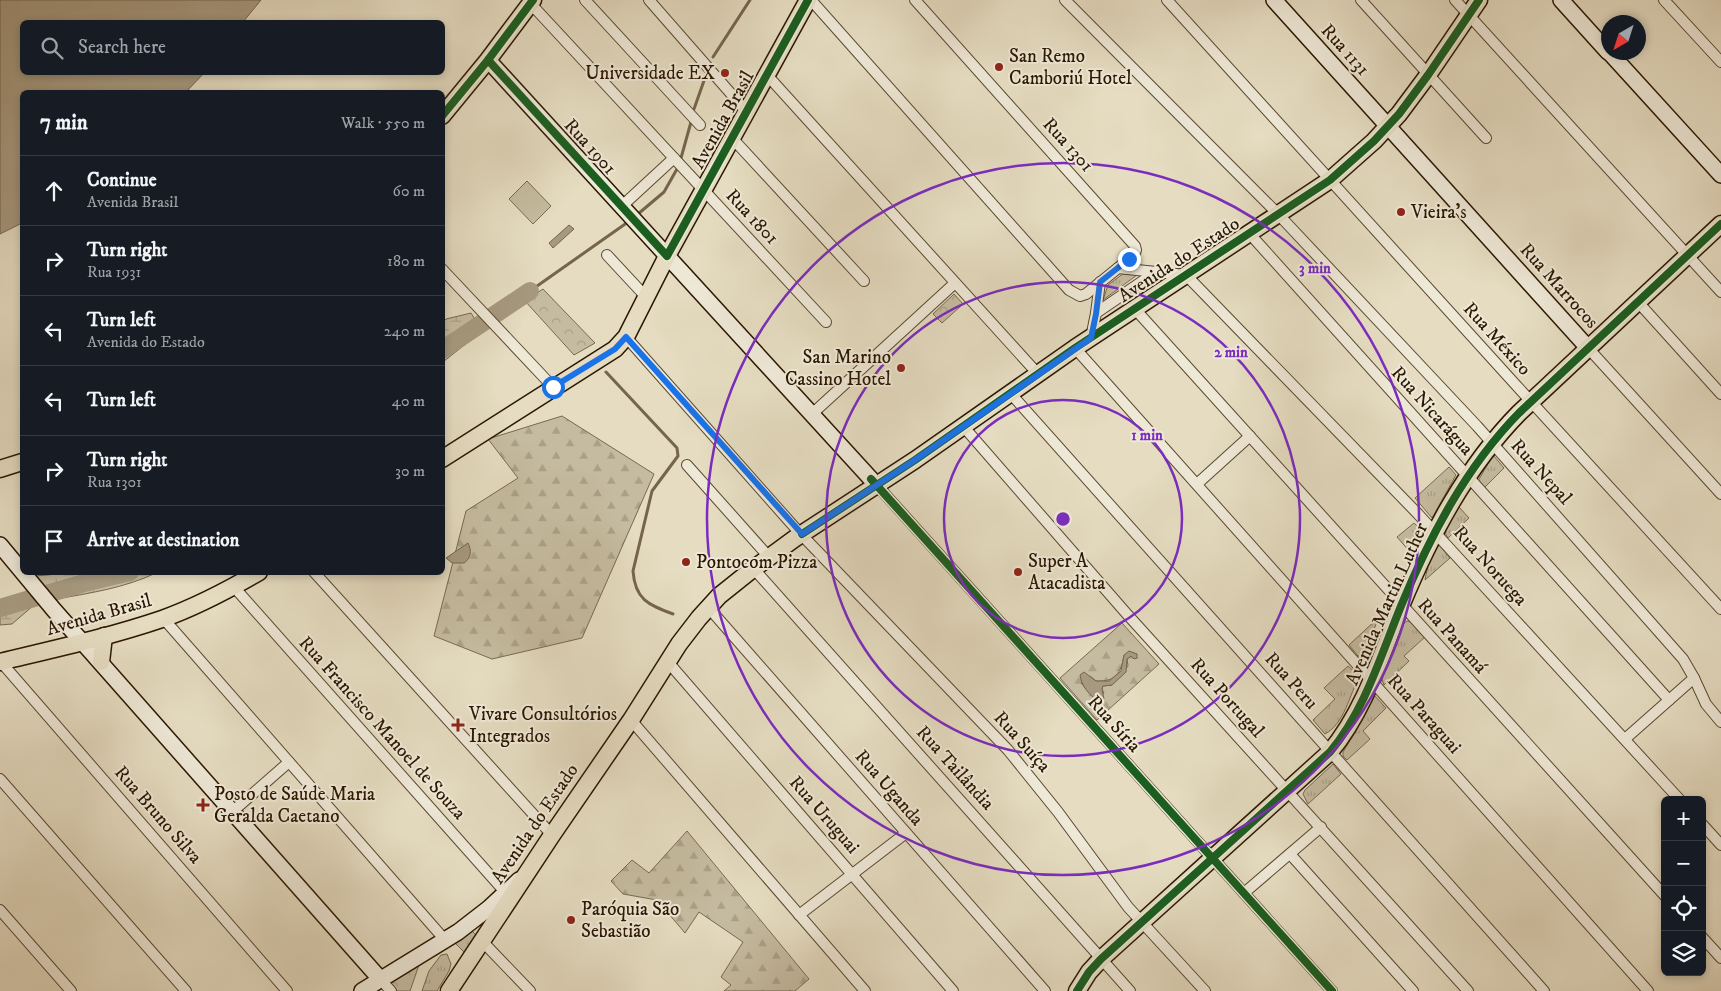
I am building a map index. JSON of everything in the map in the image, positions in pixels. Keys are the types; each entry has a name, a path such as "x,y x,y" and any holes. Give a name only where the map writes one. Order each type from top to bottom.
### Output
{"main road":[{"name":"Avenida Brasil","path":"445,457 615,349 626,337 667,256 809,0"},
{"name":"Avenida do Estado","path":"449,991 525,874 631,720 690,628 708,608 754,568 800,532 874,482 963,426 1075,348 1330,180 1353,161 1404,108 1479,0"},
{"path":"445,112 532,2"},
{"name":"Avenida Martin Luther","path":"1078,991 1089,972 1101,959 1330,752 1351,723 1372,681 1402,604 1435,532 1468,477 1492,443 1531,402 1721,224"},
{"path":"0,469 20,463"},
{"name":"Avenida Brasil","path":"1,662 83,642 163,618 197,605 254,575"},
{"path":"101,662 104,636"}],"street":[{"path":"585,0 700,125"},
{"path":"649,0 746,112"},
{"name":"Rua 1301","path":"809,0 1070,290 1080,296 1086,294 1134,255 1135,246 914,0"},
{"name":"Rua Nepal","path":"1065,0 1278,214 1492,443 1683,659 1706,704 1721,722"},
{"name":"Rua México","path":"1167,0 1721,609"},
{"name":"Rua 1131","path":"1274,0 1388,126"},
{"path":"1361,0 1486,138"},
{"path":"1455,0 1721,292"},
{"path":"1561,0 1601,43"},
{"path":"1664,0 1721,62"},
{"name":"Rua 1801","path":"532,2 826,322"},
{"name":"Rua 1901","path":"488,60 874,482"},
{"path":"1616,60 1721,175"},
{"path":"767,75 1038,374"},
{"name":"Rua Marrocos","path":"1388,126 1721,494"},
{"path":"732,138 864,281"},
{"path":"622,206 674,158"},
{"name":"Rua Nicarágua","path":"1249,233 1669,700"},
{"path":"607,255 647,298"},
{"path":"1118,268 1186,275"},
{"path":"445,272 553,387"},
{"path":"1096,314 1156,272"},
{"name":"Rua Noruega","path":"1186,275 1435,532 1676,796"},
{"path":"1091,338 1100,282"},
{"path":"812,414 955,283"},
{"path":"1638,302 1721,394"},
{"name":"Rua Panamá","path":"1135,309 1661,892"},
{"name":"Rua Suíça","path":"626,337 800,532 1008,750 1142,922 1204,991"},
{"name":"Rua Paraguai","path":"1075,348 1648,991"},
{"name":"Rua Peru","path":"1011,394 1544,991"},
{"name":"Rua Portugal","path":"963,426 1126,613 1468,991"},
{"path":"1197,484 1250,436"},
{"path":"687,464 769,557"},
{"name":"Rua Síria","path":"874,482 1332,991"},
{"path":"0,545 20,570"},
{"name":"Rua Tailândia","path":"754,568 1130,991"},
{"path":"24,575 386,985"},
{"path":"317,575 552,835"},
{"name":"Rua Francisco Manoel de Souza","path":"234,587 505,892"},
{"name":"Rua Uganda","path":"708,608 1045,991"},
{"path":"163,618 445,940"},
{"name":"Rua Bruno Silva","path":"1,662 287,991"},
{"name":"Rua Uruguai","path":"668,662 953,991"},
{"path":"1624,739 1694,678"},
{"path":"631,720 865,991"},
{"path":"232,812 289,762"},
{"path":"0,779 186,991"},
{"path":"1244,893 1321,827"},
{"path":"1706,828 1721,845"},
{"path":"798,915 906,833"},
{"path":"1290,854 1413,991"},
{"path":"362,991 386,985 473,921 525,874"},
{"path":"0,910 71,991"},
{"path":"482,941 530,991"},
{"path":"1706,941 1721,958"}],"green space":[{"path":"527,181 551,206 533,224 509,199"},
{"path":"1124,273 1137,275 1103,300 1108,285"},
{"path":"543,289 595,343 574,355 525,301"},
{"path":"954,294 963,304 942,323 933,314"},
{"path":"471,313 482,331 445,360 445,320"},
{"path":"562,416 654,474 582,638 492,659 434,636 466,511 518,478 488,439"},
{"path":"1493,455 1504,468 1484,488 1478,481"},
{"path":"1449,467 1456,475 1432,518 1415,498"},
{"path":"1459,507 1469,518 1448,538 1445,533 1450,520"},
{"path":"1414,523 1418,527 1410,552 1397,537"},
{"path":"1439,545 1450,558 1425,580 1429,560"},
{"path":"151,575 120,586 56,599 35,576"},
{"path":"23,594 34,605 12,624 0,625 0,601 10,600"},
{"path":"1379,617 1365,651 1362,656 1358,656 1349,645"},
{"path":"1407,621 1411,622 1425,637 1404,656 1409,661 1384,685 1381,677 1404,623"},
{"path":"1122,623 1159,664 1097,720 1060,678","holes":["1137,654 1127,659 1128,666 1112,685 1103,686 1104,693 1096,700 1081,683 1090,676 1096,681 1113,678 1121,667 1124,655"]},
{"path":"1348,666 1359,676 1342,716 1332,729 1325,734 1313,720 1335,699 1324,688"},
{"path":"1372,693 1386,708 1363,731 1370,739 1347,760 1343,756 1343,752 1356,731"},
{"path":"1333,764 1341,774 1308,804 1303,794 1305,790"},
{"path":"687,831 809,979 795,991 724,991 731,985 721,977 743,942 699,912 685,933 657,900 623,894 611,881 632,860 649,873"},
{"path":"470,929 478,937 466,954 453,941"},
{"path":"447,954 451,964 437,991 422,991 429,971 441,955"},
{"path":"420,962 410,991 396,991 388,981"}],"shaded area":[{"path":"0,0 261,0 245,20 20,20 20,75 202,75 188,90 20,90 20,224 0,234"},
{"path":"569,225 574,229 553,248 549,243"},
{"path":"468,543 470,554 464,563 452,563 446,558"},
{"path":"1129,651 1137,654 1137,658 1134,659 1131,656 1127,659 1126,672 1112,685 1103,686 1104,699 1100,702 1096,700 1084,687 1080,675 1084,672 1096,681 1109,681 1121,671 1124,655"}],"waterway":[{"path":"713,57 750,0"},
{"path":"694,109 706,75"},
{"path":"681,158 691,122"},
{"path":"638,214 664,192 677,169"},
{"path":"530,291 628,222"},
{"path":"445,348 530,291"},
{"path":"606,372 677,448 678,456 652,491 633,571 634,581 640,595 650,604 673,614"},
{"path":"0,608 117,575"}],"cycle path":[{"path":"445,112 488,60 533,0"},
{"path":"488,60 667,256 808,0"},
{"path":"802,534 915,460 1075,348 1330,180 1374,141 1399,114 1479,0"},
{"path":"1077,991 1089,972 1101,959 1330,752 1342,736 1363,700 1412,580 1437,528 1482,456 1519,413 1721,224"},
{"path":"871,479 1332,991"}],"place":[{"name":"San Remo Camboriú Hotel","path":"999,67"},
{"name":"Universidade EX","path":"725,73"},
{"name":"Vieira's","path":"1401,212"},
{"name":"San Marino Cassino Hotel","path":"901,368"},
{"name":"Pontocom Pizza","path":"686,562"},
{"name":"Super A Atacadista","path":"1018,572"},
{"name":"Vivare Consultórios Integrados","path":"458,725"},
{"name":"Posto de Saúde Maria Geralda Caetano","path":"203,805"},
{"name":"Paróquia São Sebastião","path":"571,920"}],"route":[{"path":"553,387 615,349 626,337 802,534 915,460 1091,338 1100,282 1129,259"}]}
